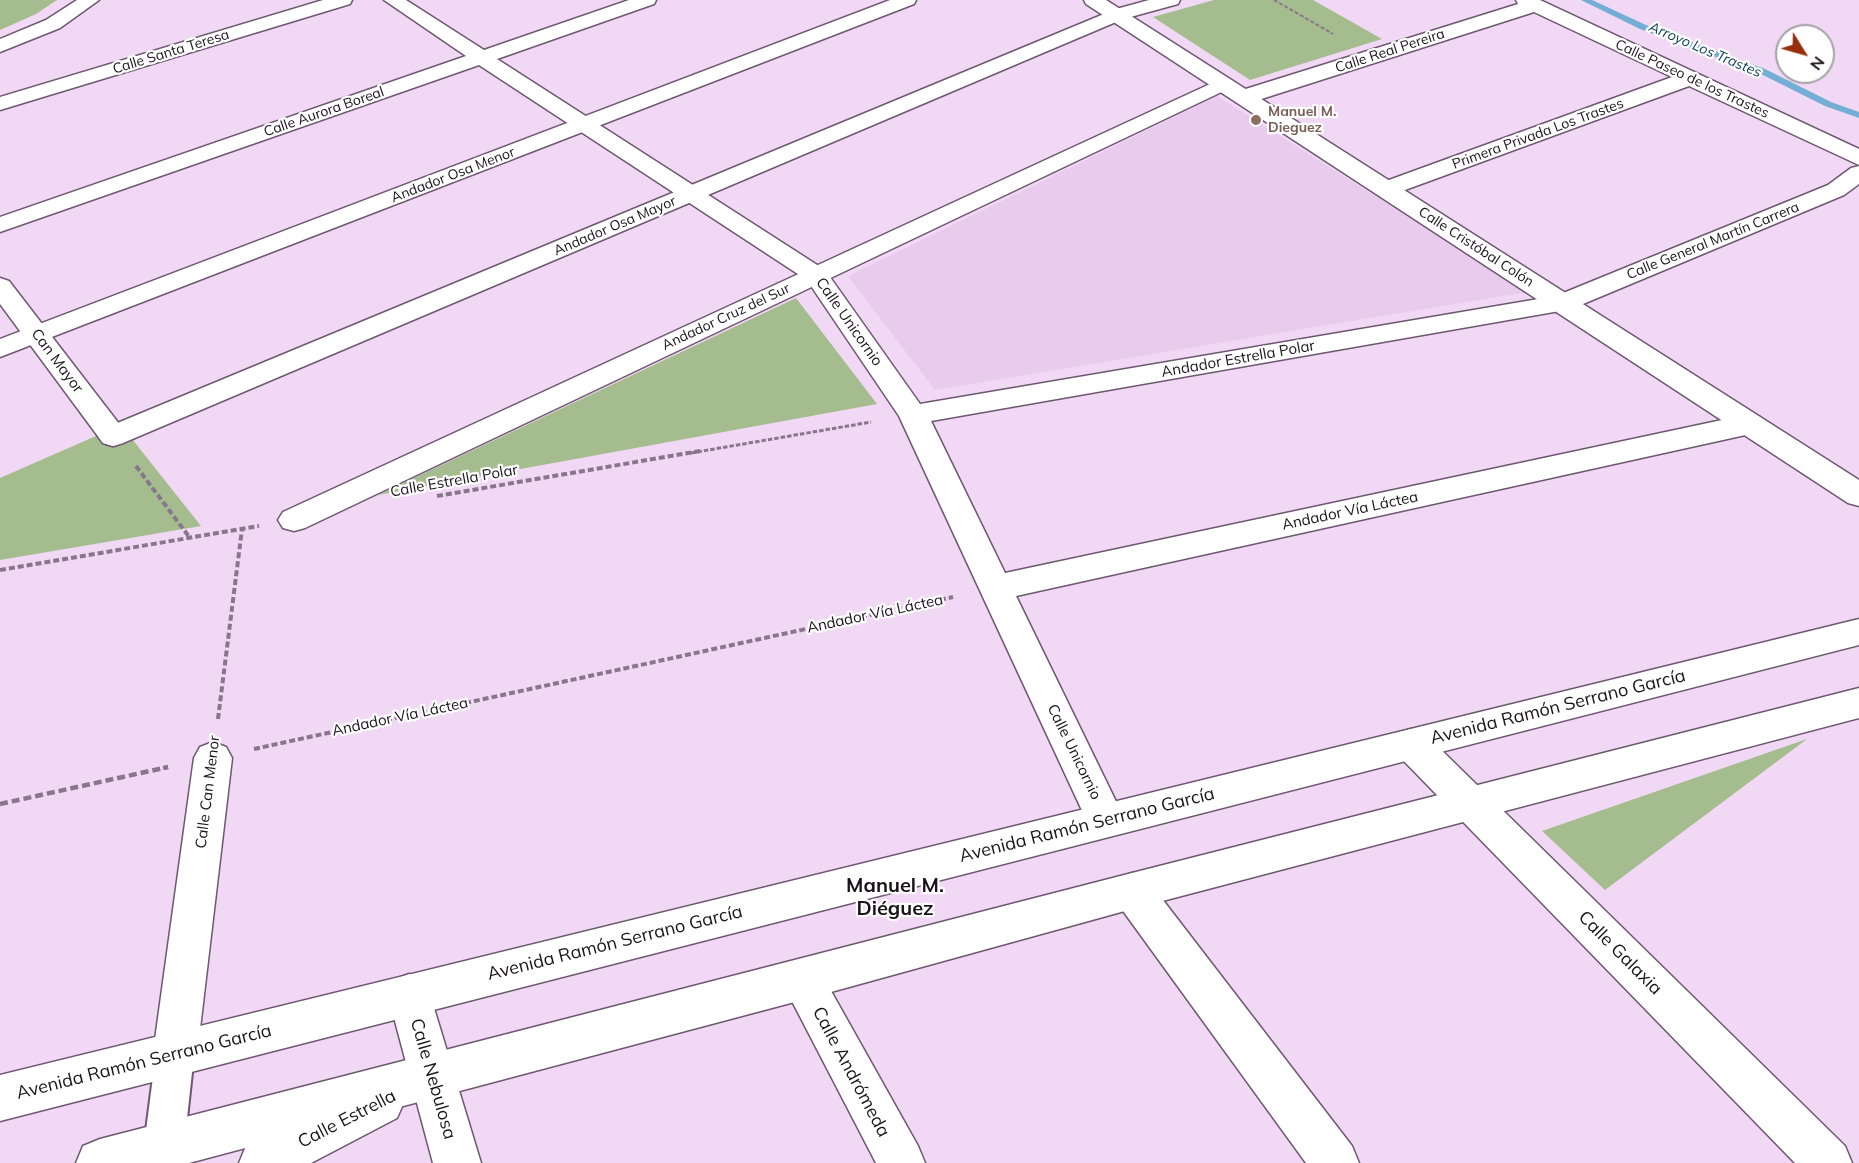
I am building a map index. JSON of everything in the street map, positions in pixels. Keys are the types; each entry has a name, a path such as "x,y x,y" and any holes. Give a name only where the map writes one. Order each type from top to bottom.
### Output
{"street":[{"path":"0,46 53,24 90,0"},
{"name":"Calle Santa Teresa","path":"0,104 343,0"},
{"name":"Calle Unicornio","path":"393,0 816,275 913,415 1106,820"},
{"name":"Calle Aurora Boreal","path":"0,225 647,0"},
{"name":"Andador Osa Menor","path":"0,349 907,0"},
{"name":"Calle Cristóbal Colón","path":"1093,0 1859,495"},
{"name":"Andador Osa Mayor","path":"113,436 1116,15 1171,0"},
{"name":"Calle Real Pereira","path":"1233,91 1372,56 1530,2"},
{"name":"Calle Paseo de los Trastes","path":"1530,2 1859,158"},
{"name":"Primera Privada Los Trastes","path":"1386,189 1690,78"},
{"name":"Andador Cruz del Sur","path":"294,520 816,275 1233,91"},
{"name":"Calle General Martín Carrera","path":"1562,303 1836,190 1859,173"},
{"name":"Can Mayor","path":"0,286 113,436"},
{"name":"Andador Estrella Polar","path":"913,415 1562,303"},
{"name":"Andador Vía Láctea","path":"995,588 1750,424"},
{"name":"Avenida Ramón Serrano García","path":"0,1098 1859,632"},
{"path":"100,1163 802,980 1132,891 1859,703"},
{"name":"Calle Galaxia","path":"1411,744 1828,1163"},
{"name":"Calle Can Menor","path":"175,1054 213,758"},
{"path":"1132,891 1335,1163"},
{"name":"Calle Andrómeda","path":"802,980 901,1163"},
{"name":"Calle Nebulosa","path":"409,995 457,1163"},
{"name":"Calle Estrella","path":"263,1163 432,1075"}],"lane":[{"path":"164,1146 175,1054"}],"path":[{"path":"1274,0 1372,56"},
{"name":"Calle Estrella Polar","path":"434,496 913,415"},
{"path":"113,436 190,538"},
{"path":"0,570 294,520"},
{"name":"Calle Can Menor","path":"213,758 242,529"},
{"name":"Andador Vía Láctea","path":"0,804 995,588"}],"shaded area":[{"path":"1217,96 1527,292 935,390 848,276"}],"green space":[{"path":"0,0 57,0 36,14 0,30"},
{"path":"1214,0 1313,0 1382,39 1250,80 1153,17"},
{"path":"796,298 877,404 378,495"},
{"path":"121,425 201,526 0,560 0,478"},
{"path":"1807,739 1605,890 1542,831"}],"waterway":[{"name":"Arroyo Los Trastes","path":"1585,0 1643,27 1762,71 1828,104 1859,115"}],"place":[{"name":"Manuel M. Dieguez","path":"1256,120"}],"district":[{"name":"Manuel M. Diéguez","path":"895,898"}]}
